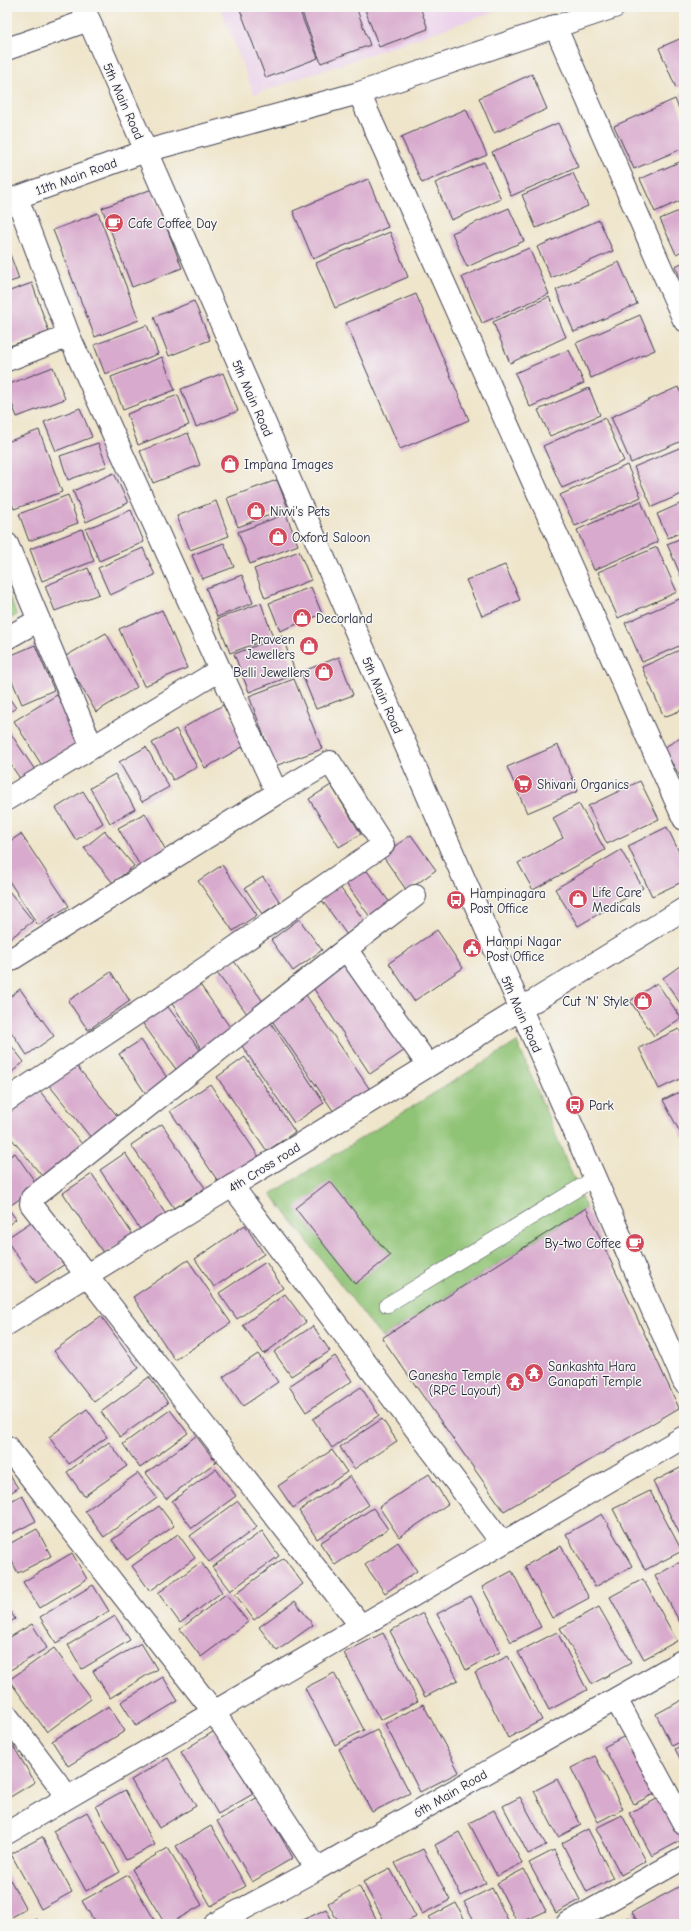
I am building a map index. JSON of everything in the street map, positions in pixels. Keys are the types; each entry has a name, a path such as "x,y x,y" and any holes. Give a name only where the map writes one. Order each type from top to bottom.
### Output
{"street":[{"name":"11th Main Road","path":"12,200 146,151 359,93 614,7"},
{"path":"7,49 86,14"},
{"name":"5th Main Road","path":"86,14 684,1382"},
{"path":"555,26 684,320"},
{"path":"359,93 684,820"},
{"path":"12,200 69,336 277,793"},
{"path":"7,360 69,336"},
{"path":"7,544 92,748"},
{"path":"7,638 39,620"},
{"path":"7,799 220,670"},
{"path":"7,962 277,793 330,762 384,845 208,966 7,1100"},
{"path":"361,1626 30,1204 32,1198 415,896"},
{"name":"4th Cross road","path":"7,1324 684,909"},
{"path":"346,949 428,1065"},
{"path":"232,1186 502,1543"},
{"path":"7,1833 684,1437"},
{"path":"7,1447 214,1712 317,1869"},
{"name":"6th Main Road","path":"215,1924 317,1869 684,1660"},
{"path":"616,1699 684,1824"},
{"path":"7,1716 68,1797"},
{"path":"567,1924 684,1858"}],"lane":[{"path":"387,1305 595,1178"}],"shaded area":[{"path":"220,7 508,7 254,94"}],"green space":[{"path":"7,592 17,615 7,620"},
{"path":"517,1042 586,1208 382,1338 271,1194"}],"building":[{"path":"239,7 298,7 318,58 266,78"},
{"path":"300,7 356,7 370,45 321,63"},
{"path":"364,7 420,7 428,29 379,47"},
{"path":"684,37 684,85 676,88 659,48"},
{"path":"532,74 547,109 494,133 479,98"},
{"path":"684,92 684,103 680,94"},
{"path":"675,99 684,120 684,148 634,169 614,126"},
{"path":"466,109 487,155 422,183 401,137"},
{"path":"558,123 578,167 511,196 492,152"},
{"path":"684,160 684,199 655,212 640,179"},
{"path":"484,162 501,199 451,220 435,183"},
{"path":"573,173 588,206 536,228 522,195"},
{"path":"368,179 388,227 313,259 293,211"},
{"path":"152,189 182,268 132,287 102,208"},
{"path":"509,208 524,241 467,267 452,233"},
{"path":"684,209 684,250 676,254 660,219"},
{"path":"98,213 139,320 95,337 53,230"},
{"path":"599,220 613,251 551,278 537,247"},
{"path":"390,232 408,277 335,308 316,263"},
{"path":"7,246 19,279 7,283"},
{"path":"529,248 549,294 482,323 462,277"},
{"path":"619,262 637,304 574,332 556,290"},
{"path":"684,262 684,286 675,266"},
{"path":"32,283 49,332 7,347 7,292"},
{"path":"416,294 469,420 400,449 346,323"},
{"path":"549,297 566,337 510,363 493,322"},
{"path":"194,301 210,340 169,356 154,317"},
{"path":"640,315 655,350 591,378 576,343"},
{"path":"147,325 158,354 105,374 94,345"},
{"path":"569,350 584,383 530,407 515,373"},
{"path":"162,357 175,390 123,410 111,377"},
{"path":"53,367 65,399 17,417 7,391 7,385"},
{"path":"223,373 238,411 196,427 181,389"},
{"path":"678,387 684,400 684,440 631,463 611,417"},
{"path":"589,388 600,415 550,436 538,410"},
{"path":"178,395 189,425 138,445 127,414"},
{"path":"80,408 92,437 56,451 44,422"},
{"path":"7,411 12,424 7,426"},
{"path":"605,418 624,461 562,488 543,446"},
{"path":"39,430 62,492 14,509 7,490 7,442"},
{"path":"188,433 200,465 153,483 140,451"},
{"path":"98,443 107,466 68,480 60,456"},
{"path":"684,446 684,493 652,507 634,467"},
{"path":"627,465 641,497 575,526 560,495"},
{"path":"114,473 128,503 86,522 73,491"},
{"path":"277,480 288,508 238,527 227,498"},
{"path":"68,495 78,523 29,541 19,514"},
{"path":"216,501 229,536 190,550 177,516"},
{"path":"641,501 658,542 594,570 577,530"},
{"path":"684,502 684,531 668,538 657,514"},
{"path":"131,510 144,542 99,561 86,529"},
{"path":"286,514 298,545 250,564 238,532"},
{"path":"82,529 94,561 42,581 30,549"},
{"path":"684,537 684,583 667,544"},
{"path":"224,543 234,567 202,579 192,555"},
{"path":"657,547 677,592 618,618 598,572"},
{"path":"143,548 155,575 110,595 98,568"},
{"path":"299,551 311,580 265,598 254,569"},
{"path":"505,565 520,600 482,616 466,580"},
{"path":"88,568 99,594 55,611 45,586"},
{"path":"242,575 253,603 217,617 206,588"},
{"path":"311,587 322,614 280,631 269,603"},
{"path":"679,599 684,609 684,644 642,662 625,623"},
{"path":"261,603 273,637 230,653 217,619"},
{"path":"162,610 187,668 144,686 119,629"},
{"path":"106,633 137,687 96,712 64,657"},
{"path":"282,636 296,674 249,692 234,654"},
{"path":"35,645 54,690 22,704 7,669 7,657"},
{"path":"684,648 684,709 664,717 642,667"},
{"path":"339,657 353,695 316,709 301,672"},
{"path":"294,679 322,749 275,766 249,696"},
{"path":"7,695 16,708 7,714"},
{"path":"57,695 84,742 43,767 14,721"},
{"path":"223,705 246,745 205,768 183,728"},
{"path":"7,728 35,770 21,780 7,759"},
{"path":"176,729 197,767 173,780 152,743"},
{"path":"684,736 684,783 663,748"},
{"path":"558,745 578,791 527,813 507,767"},
{"path":"146,747 169,787 142,802 119,762"},
{"path":"115,774 135,809 110,823 90,788"},
{"path":"640,781 659,819 607,844 588,806"},
{"path":"331,785 361,834 339,847 309,799"},
{"path":"83,791 103,823 76,840 56,808"},
{"path":"579,804 605,850 533,890 518,863 563,838 553,818"},
{"path":"145,813 168,854 142,869 118,828"},
{"path":"667,827 684,862 684,881 652,896 628,846"},
{"path":"105,831 134,866 113,883 84,848"},
{"path":"21,834 69,906 38,925 7,878 7,843"},
{"path":"411,835 436,870 407,891 382,855"},
{"path":"621,850 643,888 578,926 555,889"},
{"path":"222,865 257,915 233,931 198,881"},
{"path":"365,868 390,903 370,917 345,882"},
{"path":"263,877 280,902 262,914 245,888"},
{"path":"339,886 365,922 347,935 321,899"},
{"path":"9,891 33,921 7,941 7,893"},
{"path":"299,919 322,950 293,971 271,940"},
{"path":"437,930 463,968 414,1001 389,963"},
{"path":"345,960 405,1050 370,1074 310,983"},
{"path":"234,961 264,1003 248,1015 217,973"},
{"path":"684,963 684,1009 663,978"},
{"path":"111,972 130,1001 88,1030 68,1001"},
{"path":"196,979 232,1030 202,1050 169,999"},
{"path":"657,983 681,1018 654,1036 630,1001"},
{"path":"20,989 54,1036 27,1055 7,1026 7,999"},
{"path":"306,995 371,1091 336,1115 271,1019"},
{"path":"165,1003 203,1054 178,1072 141,1021"},
{"path":"269,1020 324,1103 294,1123 238,1040"},
{"path":"679,1029 684,1039 684,1077 659,1089 639,1048"},
{"path":"7,1040 24,1062 7,1076"},
{"path":"141,1040 170,1082 148,1097 119,1054"},
{"path":"245,1057 295,1132 267,1151 217,1077"},
{"path":"76,1065 123,1123 96,1144 49,1085"},
{"path":"210,1084 259,1157 220,1184 170,1111"},
{"path":"35,1085 86,1149 46,1181 7,1133 7,1107"},
{"path":"684,1090 684,1137 683,1138 663,1100"},
{"path":"162,1124 205,1188 174,1208 131,1145"},
{"path":"15,1153 38,1186 11,1205 7,1200 7,1158"},
{"path":"125,1153 169,1219 144,1235 100,1170"},
{"path":"92,1174 133,1235 104,1254 63,1193"},
{"path":"330,1181 390,1256 355,1284 295,1208"},
{"path":"7,1207 16,1219 7,1226"},
{"name":"Sankashta Hara Ganapati Temple","path":"586,1208 679,1408 504,1511 382,1338"},
{"path":"34,1220 65,1264 36,1283 7,1241 7,1238"},
{"path":"245,1225 264,1254 214,1287 195,1259"},
{"path":"188,1260 231,1323 175,1360 133,1297"},
{"path":"266,1262 283,1288 237,1319 219,1293"},
{"path":"285,1294 306,1322 264,1354 243,1325"},
{"path":"101,1316 139,1368 94,1402 54,1351"},
{"path":"313,1326 330,1351 291,1376 274,1352"},
{"path":"258,1354 278,1382 243,1406 223,1377"},
{"path":"335,1356 352,1381 306,1412 289,1386"},
{"path":"149,1377 168,1403 120,1437 101,1412"},
{"path":"361,1387 379,1415 332,1448 313,1419"},
{"path":"87,1409 107,1437 69,1464 49,1437"},
{"path":"170,1410 188,1433 140,1468 123,1444"},
{"path":"382,1419 397,1441 354,1469 340,1447"},
{"path":"196,1436 216,1462 166,1499 146,1473"},
{"path":"109,1442 127,1466 84,1496 67,1472"},
{"path":"332,1450 347,1472 293,1508 278,1486"},
{"path":"684,1466 684,1542 653,1482"},
{"path":"216,1469 236,1496 192,1528 172,1501"},
{"path":"7,1471 18,1488 7,1495"},
{"path":"138,1473 157,1498 104,1537 85,1511"},
{"path":"429,1474 448,1504 399,1537 379,1507"},
{"path":"350,1476 369,1505 317,1539 299,1511"},
{"path":"650,1491 682,1551 645,1570 613,1509"},
{"path":"22,1495 36,1521 7,1536 7,1503"},
{"path":"238,1501 257,1527 209,1562 190,1536"},
{"path":"159,1506 174,1526 127,1560 112,1540"},
{"path":"373,1508 388,1529 335,1565 320,1543"},
{"path":"602,1514 632,1566 595,1587 566,1534"},
{"path":"37,1529 51,1556 18,1573 7,1552 7,1545"},
{"path":"262,1531 279,1556 230,1591 212,1567"},
{"path":"178,1534 195,1558 150,1591 132,1566"},
{"path":"398,1542 417,1571 385,1593 365,1565"},
{"path":"561,1546 589,1598 552,1618 525,1566"},
{"path":"72,1553 87,1579 39,1608 23,1582"},
{"path":"284,1558 303,1584 254,1620 235,1594"},
{"path":"684,1560 684,1630 655,1576"},
{"path":"201,1562 222,1592 180,1623 158,1593"},
{"path":"512,1571 541,1627 511,1642 482,1587"},
{"path":"643,1579 677,1641 644,1659 610,1597"},
{"path":"93,1585 109,1611 56,1643 40,1617"},
{"path":"226,1594 248,1622 201,1657 180,1629"},
{"path":"471,1596 500,1652 466,1670 437,1614"},
{"path":"295,1601 313,1625 277,1651 259,1627"},
{"path":"7,1606 15,1619 7,1624"},
{"path":"599,1607 631,1663 592,1684 560,1628"},
{"path":"423,1613 458,1680 425,1697 390,1631"},
{"path":"115,1616 130,1640 82,1669 68,1645"},
{"path":"32,1624 47,1648 7,1672 7,1639"},
{"path":"557,1632 587,1690 549,1710 518,1652"},
{"path":"383,1633 418,1701 380,1720 344,1653"},
{"path":"141,1643 157,1669 110,1698 93,1671"},
{"path":"54,1648 91,1699 47,1732 9,1680"},
{"path":"508,1656 542,1720 508,1738 475,1673"},
{"path":"334,1673 364,1730 335,1745 305,1688"},
{"path":"163,1677 178,1701 136,1726 121,1702"},
{"path":"684,1699 684,1740 672,1746 656,1714"},
{"path":"423,1704 459,1772 420,1792 385,1724"},
{"path":"109,1706 125,1731 68,1766 52,1741"},
{"path":"216,1730 253,1794 218,1814 181,1752"},
{"path":"377,1730 410,1793 372,1812 339,1749"},
{"path":"7,1736 35,1782 7,1799"},
{"path":"625,1736 654,1794 634,1804 604,1747"},
{"path":"684,1744 684,1766 675,1749"},
{"path":"595,1756 623,1809 598,1822 571,1768"},
{"path":"168,1758 196,1806 159,1828 131,1780"},
{"path":"557,1779 581,1825 558,1837 534,1791"},
{"path":"125,1790 155,1845 126,1860 96,1806"},
{"path":"258,1797 293,1858 252,1882 217,1821"},
{"path":"520,1797 546,1845 528,1854 503,1806"},
{"path":"659,1798 682,1840 652,1856 629,1813"},
{"path":"494,1810 522,1863 497,1876 469,1823"},
{"path":"87,1812 120,1872 86,1891 53,1831"},
{"path":"622,1815 646,1861 621,1875 596,1828"},
{"path":"211,1826 246,1886 211,1906 176,1846"},
{"path":"588,1829 613,1878 587,1892 562,1843"},
{"path":"459,1832 486,1883 461,1896 435,1845"},
{"path":"42,1837 72,1892 41,1909 11,1854"},
{"path":"168,1848 202,1905 169,1924 165,1924 132,1869"},
{"path":"423,1849 450,1900 422,1914 395,1863"},
{"path":"554,1850 580,1900 556,1913 529,1863"},
{"path":"390,1868 416,1917 402,1924 386,1924 363,1882"},
{"path":"524,1869 546,1911 518,1924 497,1883"},
{"path":"7,1874 26,1909 7,1920"},
{"path":"128,1875 157,1924 96,1924 82,1901"},
{"path":"684,1884 684,1924 639,1924 632,1912"},
{"path":"359,1886 379,1924 339,1924 328,1903"},
{"path":"492,1888 510,1924 476,1924 464,1902"},
{"path":"456,1903 467,1924 433,1924 429,1917"},
{"path":"326,1909 334,1924 300,1924 299,1922"},
{"path":"629,1917 633,1924 615,1924"},
{"path":"37,1919 40,1924 27,1924"}],"place":[{"name":"Cafe Coffee Day","path":"114,223"},
{"name":"Impana Images","path":"230,464"},
{"name":"Nivvi's Pets","path":"256,511"},
{"name":"Oxford Saloon","path":"278,537"},
{"name":"Decorland","path":"302,618"},
{"name":"Praveen Jewellers","path":"309,646"},
{"name":"Belli Jewellers","path":"324,672"},
{"name":"Shivani Organics","path":"523,784"},
{"name":"Life Care Medicals","path":"578,899"},
{"name":"Hampinagara Post Office","path":"456,900"},
{"name":"Hampi Nagar Post Office","path":"472,948"},
{"name":"Cut 'N' Style","path":"643,1001"},
{"name":"Park","path":"575,1105"},
{"name":"By-two Coffee","path":"635,1243"},
{"name":"Sankashta Hara Ganapati Temple","path":"534,1373"},
{"name":"Ganesha Temple (RPC Layout)","path":"515,1382"}]}
